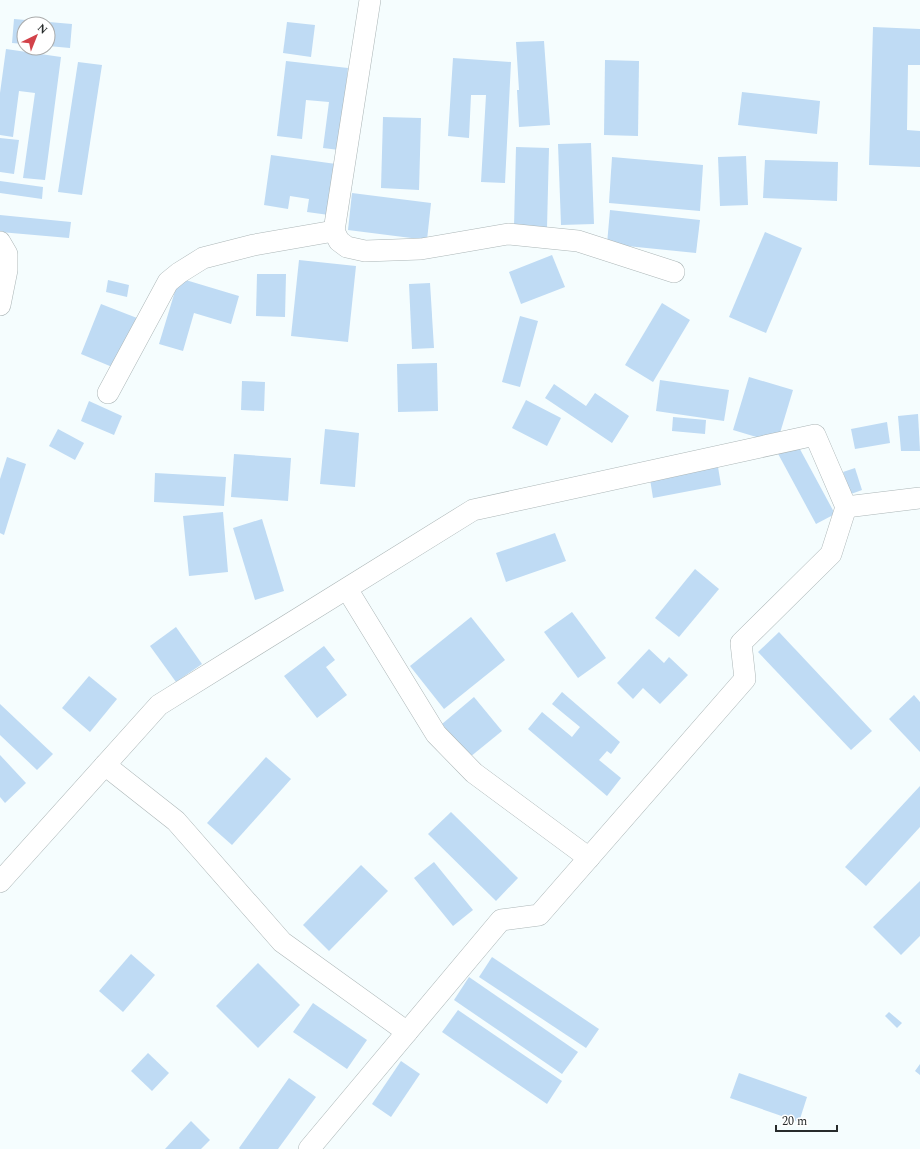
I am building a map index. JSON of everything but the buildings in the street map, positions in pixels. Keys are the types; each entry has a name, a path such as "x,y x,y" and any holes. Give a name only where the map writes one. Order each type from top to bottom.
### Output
{"street":[{"path":"370,0 334,231 339,241 347,247 365,251 421,249 508,234 578,241 674,272"},
{"path":"108,393 168,282 179,273 203,258 254,245 334,231"},
{"path":"0,242 8,254 7,270 0,305"},
{"path":"0,882 159,706 474,510 815,435 846,507 831,554 741,643 745,679 539,915 502,920 309,1149"},
{"path":"846,507 920,498"},
{"path":"347,589 436,734 474,773 589,858"},
{"path":"105,765 176,821 282,942 407,1032"}]}
